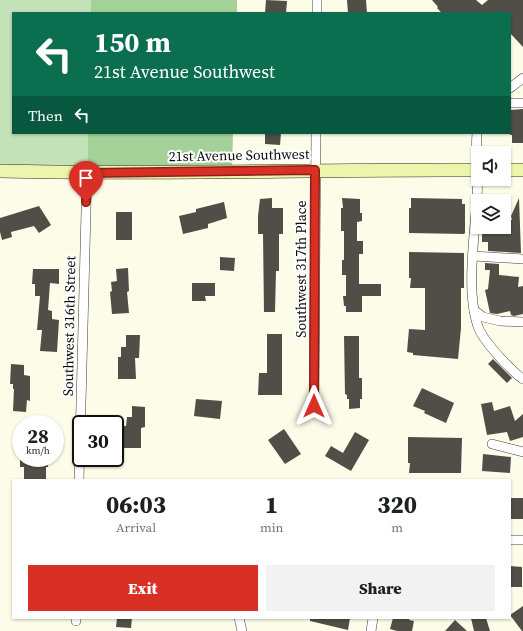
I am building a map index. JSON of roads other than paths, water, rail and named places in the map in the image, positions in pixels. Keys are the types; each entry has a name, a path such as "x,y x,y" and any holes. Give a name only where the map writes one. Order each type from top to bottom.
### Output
{"main road":[{"name":"21st Avenue Southwest","path":"0,171 87,173 315,170 471,170"},
{"path":"511,170 523,170"}],"street":[{"path":"317,0 317,12"},
{"path":"511,87 523,78"},
{"path":"513,103 523,103"},
{"name":"Southwest 317th Place","path":"314,406 316,134"},
{"path":"477,134 477,146"},
{"name":"Southwest 316th Street","path":"80,479 87,173"},
{"path":"478,186 473,256 474,310 484,338 499,356 523,379"},
{"path":"473,256 523,259"},
{"path":"474,310 484,317 500,321 523,322"},
{"path":"492,444 523,452"},
{"path":"511,540 523,540"},
{"path":"238,619 242,631"},
{"path":"371,631 374,619"}]}
